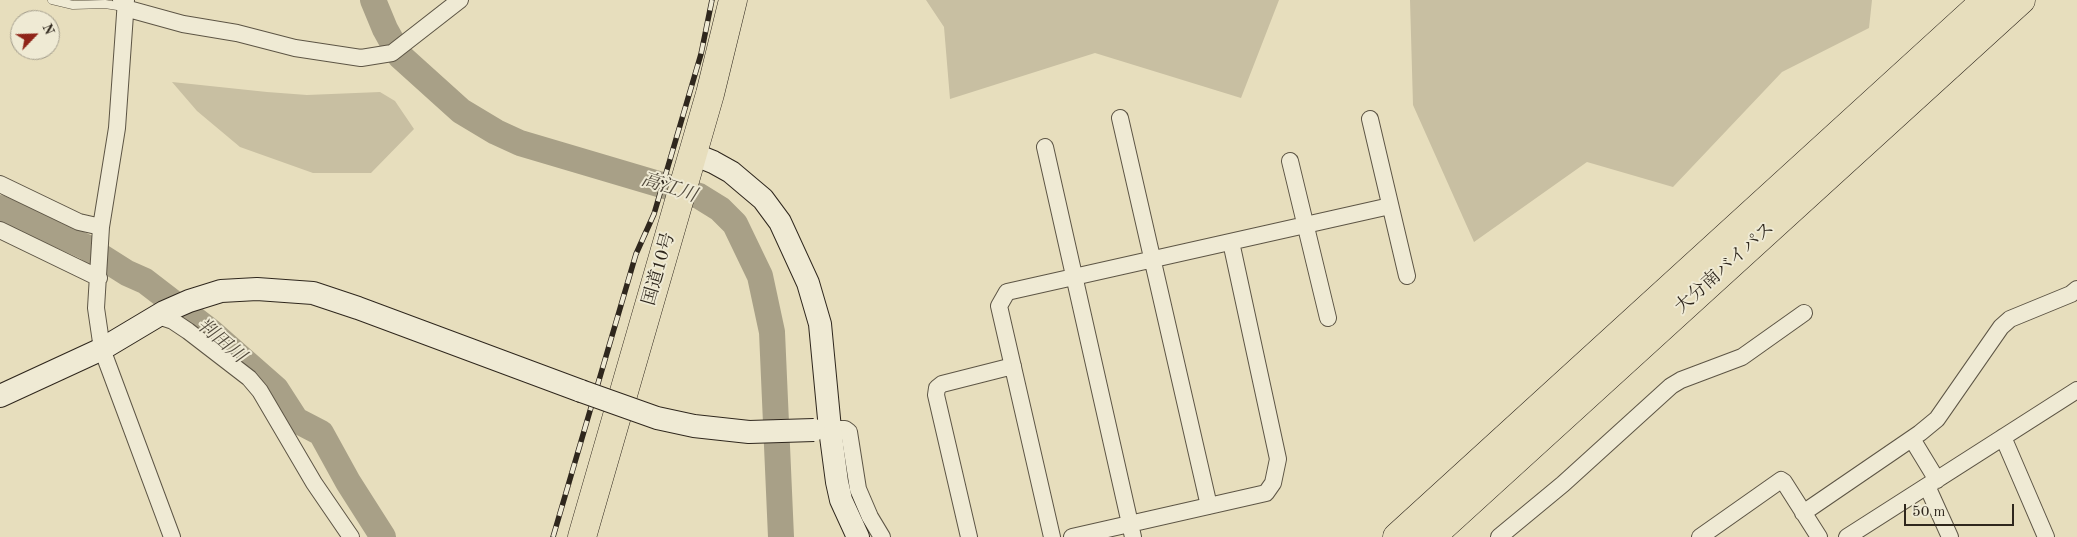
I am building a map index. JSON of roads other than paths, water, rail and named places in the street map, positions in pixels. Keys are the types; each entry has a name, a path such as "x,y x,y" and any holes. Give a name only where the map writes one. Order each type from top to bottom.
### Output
{"highway":[{"name":"国道10号","path":"582,537 710,94 733,0"},
{"name":"大分南バイパス","path":"1398,537 1986,0"},
{"name":"大分南バイパス","path":"1431,537 2021,0"}],"street":[{"path":"172,537 102,349 96,308 101,227 117,128 124,2 183,24 237,33 295,48 361,58 392,53 460,0"},
{"path":"1120,118 1209,506"},
{"path":"1370,119 1407,276"},
{"path":"1046,147 1131,530"},
{"path":"1290,161 1328,318"},
{"path":"690,164 720,166 756,192 768,205 786,235 808,283 819,318 824,352 822,430 839,491 858,537"},
{"path":"0,184 79,222 101,227"},
{"path":"1052,537 999,306 1007,292 1390,206"},
{"path":"0,230 99,278"},
{"path":"1072,537 1131,530 1209,506 1266,493 1272,483 1278,459 1230,242"},
{"path":"0,396 102,349 161,314 189,301 221,290 258,289 313,293 657,418 694,426 749,432 845,429 849,432 858,489 870,517 882,537"},
{"path":"1804,513 1912,439 1937,419 2001,327 2018,314 2071,294 2077,289"},
{"path":"1499,537 1563,484 1667,389 1681,380 1742,357 1804,313"},
{"path":"161,314 188,331 249,378 260,390 314,483 351,537"},
{"path":"969,537 936,395 937,388 942,384 1013,366"},
{"path":"1847,537 2077,390"},
{"path":"2003,437 2046,537"},
{"path":"1912,439 1932,483 1950,537"},
{"path":"1708,535 1781,480 1818,537"}],"lane":[{"path":"52,0 73,5 124,2"}],"waterway":[{"name":"高江川","path":"373,0 385,29 400,56 461,111 496,132 520,143 699,196 720,209 735,224 760,276 772,332 781,537"},
{"name":"判田川","path":"0,208 86,247 127,273 145,281 210,331 276,389 296,420 321,433 348,482 383,537"}],"railway":[{"path":"553,537 636,254 654,214 701,54 712,0"}]}
